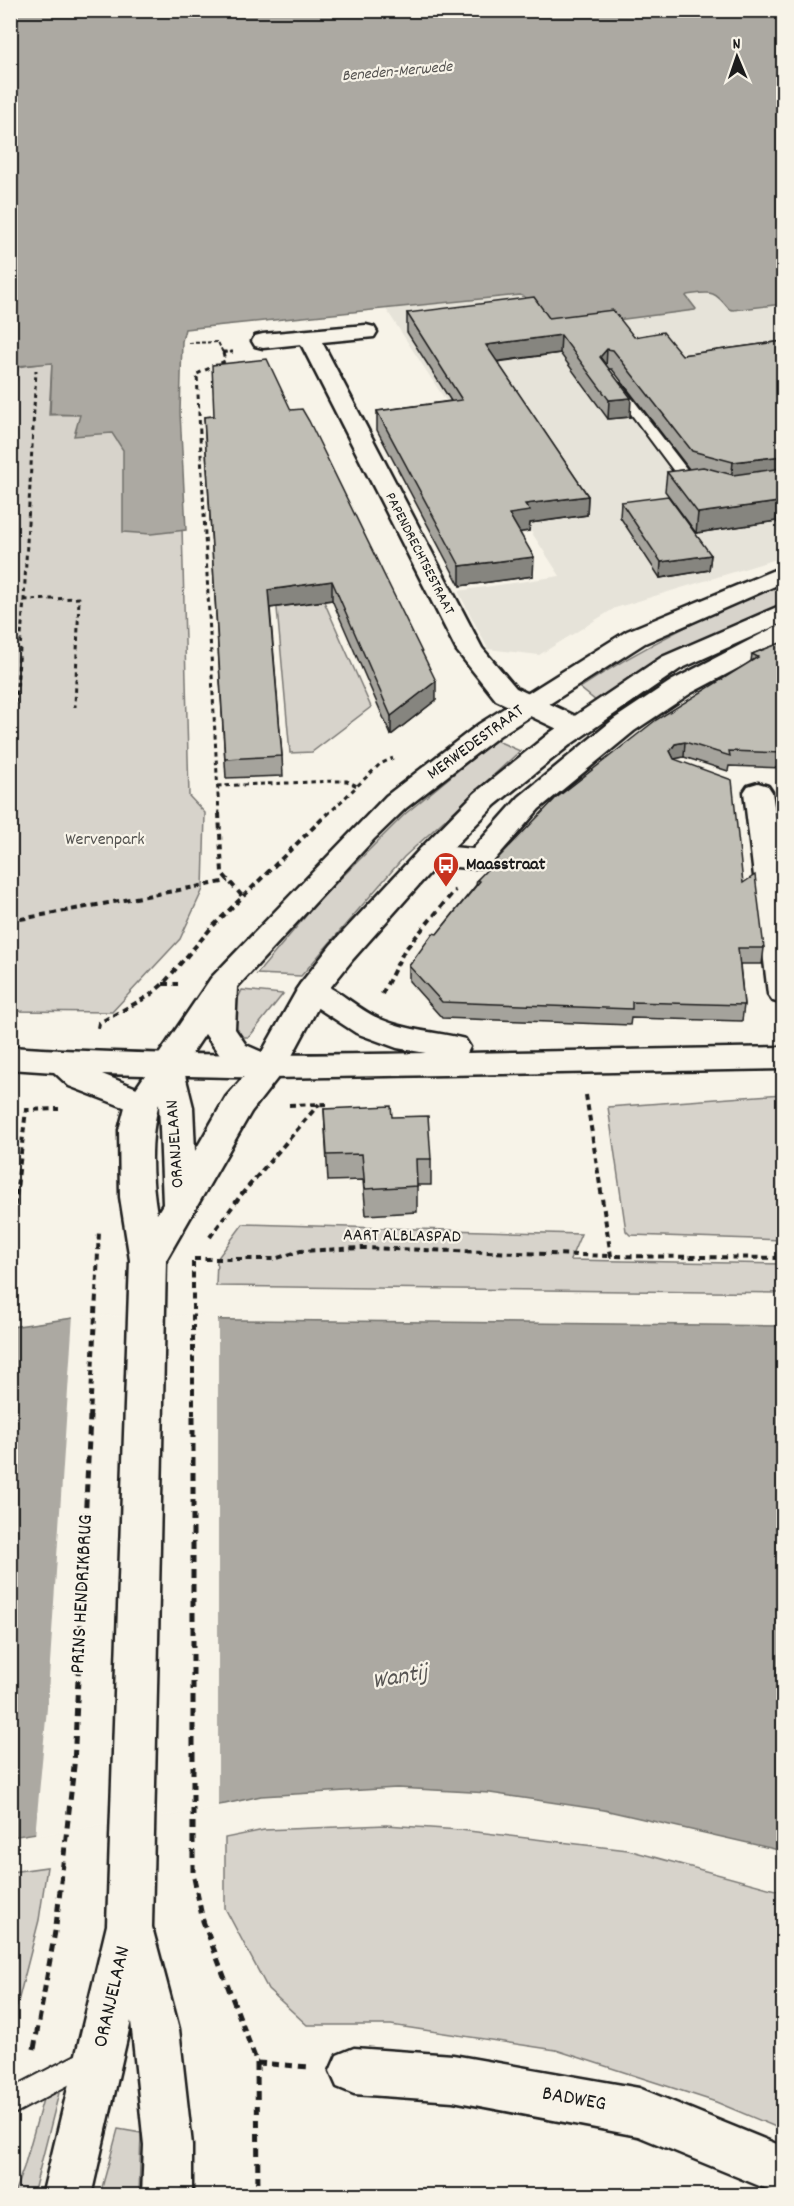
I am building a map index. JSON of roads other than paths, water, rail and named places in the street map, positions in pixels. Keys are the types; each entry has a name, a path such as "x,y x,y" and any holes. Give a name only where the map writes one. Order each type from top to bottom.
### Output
{"main road":[{"path":"263,342 366,332"},
{"name":"PAPENDRECHTSESTRAAT","path":"308,337 470,651 506,694 576,728"},
{"name":"MERWEDESTRAAT","path":"166,1065 222,985 364,833 396,802 489,730 636,637 783,573"},
{"path":"270,1067 312,990 342,952 431,854 485,799 576,728 671,663 783,612"},
{"path":"431,854 480,860 529,803 624,726 681,687 783,633"},
{"path":"759,788 783,994"},
{"path":"222,985 219,1030 235,1053 270,1067"},
{"path":"312,990 367,1026 408,1040 545,1060"},
{"path":"10,1058 270,1067 545,1060 783,1058"},
{"path":"62,1061 81,1078 142,1103"},
{"name":"ORANJELAAN","path":"148,1260 137,1197 136,1130 142,1103 166,1065"},
{"name":"ORANJELAAN","path":"166,1065 176,1107 180,1204"},
{"name":"ORANJELAAN","path":"148,1260 238,1105 270,1067"},
{"path":"130,1925 148,1260"},
{"name":"ORANJELAAN","path":"66,2196 130,1925"},
{"name":"ORANJELAAN","path":"130,1925 156,2029 168,2145 167,2196"},
{"name":"BADWEG","path":"354,2071 453,2078 639,2112 783,2172"}],"lane":[{"path":"607,374 684,475 712,483"},
{"path":"17,2099 99,2055"}],"water":[{"name":"Beneden-Merwede","path":"11,11 783,11 783,304 733,310 715,295 701,293 686,296 695,310 561,327 548,326 525,297 520,295 185,329 182,341 180,412 186,530 151,534 123,532 123,450 112,433 74,436 80,415 50,414 52,363 18,366 11,432"},
{"name":"Wantij","path":"73,1318 783,1326 783,1851 604,1810 490,1793 397,1788 261,1796 225,1804 11,1837 11,1327"}],"place":[{"name":"Maasstraat","path":"446,888"}],"park label":[{"name":"Wervenpark","path":"105,840"}]}
